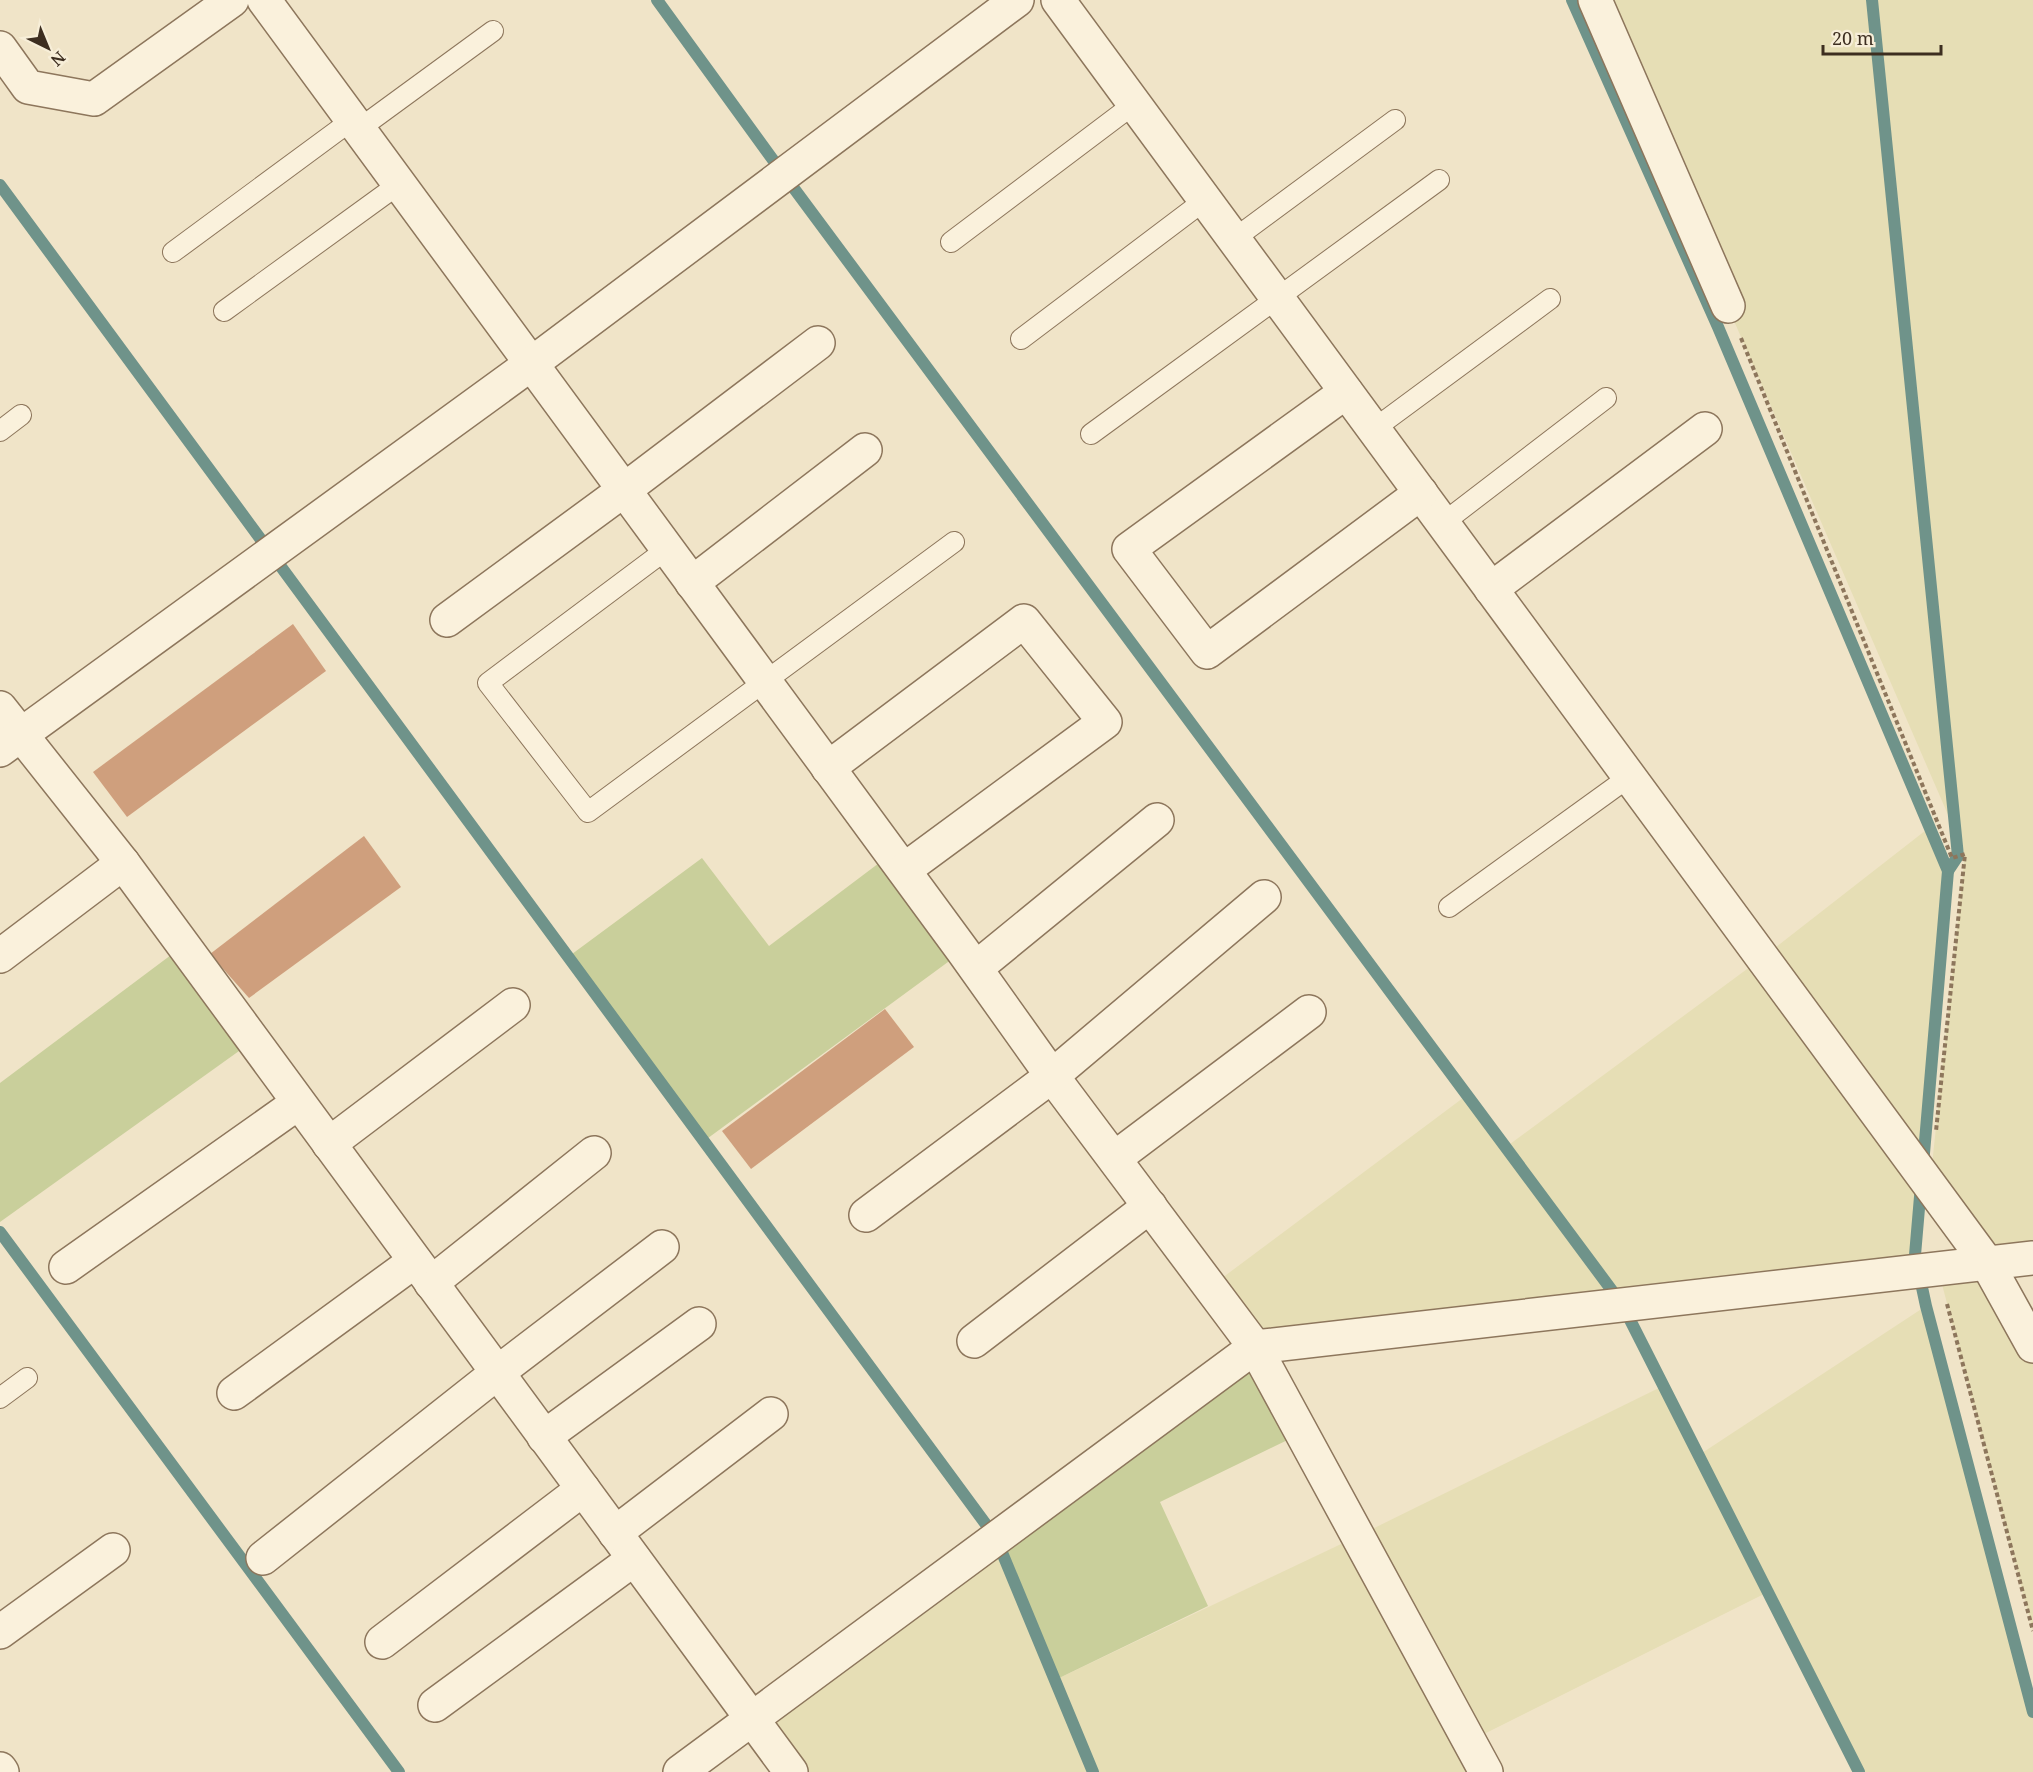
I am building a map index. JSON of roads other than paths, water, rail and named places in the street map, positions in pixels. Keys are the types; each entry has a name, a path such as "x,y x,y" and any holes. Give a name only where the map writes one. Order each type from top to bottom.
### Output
{"street":[{"path":"0,48 28,87 94,99 232,0"},
{"path":"264,0 976,968 1052,1076 1255,1347 1486,1772"},
{"path":"10,742 531,364 1017,0"},
{"path":"1058,0 1988,1263 2033,1346"},
{"path":"1595,0 1728,306"},
{"path":"447,620 818,343"},
{"path":"1346,392 1129,549 1207,652 1421,493"},
{"path":"1491,589 1705,429"},
{"path":"692,583 865,450"},
{"path":"828,768 1024,621 1104,722 904,870"},
{"path":"0,708 10,742 123,863 791,1772"},
{"path":"976,968 1157,820"},
{"path":"0,956 123,863"},
{"path":"866,1215 1052,1076 1264,897"},
{"path":"329,1144 513,1005"},
{"path":"1115,1158 1309,1012"},
{"path":"66,1267 298,1103"},
{"path":"234,1393 423,1272 594,1153"},
{"path":"974,1341 1150,1206"},
{"path":"263,1558 497,1373 662,1247"},
{"path":"680,1772 1255,1347 2033,1258"},
{"path":"544,1437 699,1324"},
{"path":"615,1533 771,1413"},
{"path":"382,1642 583,1489"},
{"path":"0,1632 112,1550"},
{"path":"435,1705 634,1559"}],"lane":[{"path":"173,252 493,31"},
{"path":"951,242 1134,104"},
{"path":"1234,238 1395,120"},
{"path":"1091,434 1439,180"},
{"path":"224,311 399,184"},
{"path":"1021,339 1205,200"},
{"path":"1374,429 1550,299"},
{"path":"1443,523 1606,398"},
{"path":"0,431 21,416"},
{"path":"667,549 489,683 588,812 954,542"},
{"path":"1449,907 1629,777"},
{"path":"0,1398 27,1378"}],"waterway":[{"path":"657,0 784,175 1622,1304 1859,1772"},
{"path":"1572,0 1718,327 1948,871 1923,1165"},
{"path":"1872,0 1958,856 1948,871"},
{"path":"0,185 996,1538 1093,1772"},
{"path":"1921,1185 1915,1255 1926,1306 2033,1712"},
{"path":"0,1232 399,1772"}]}
